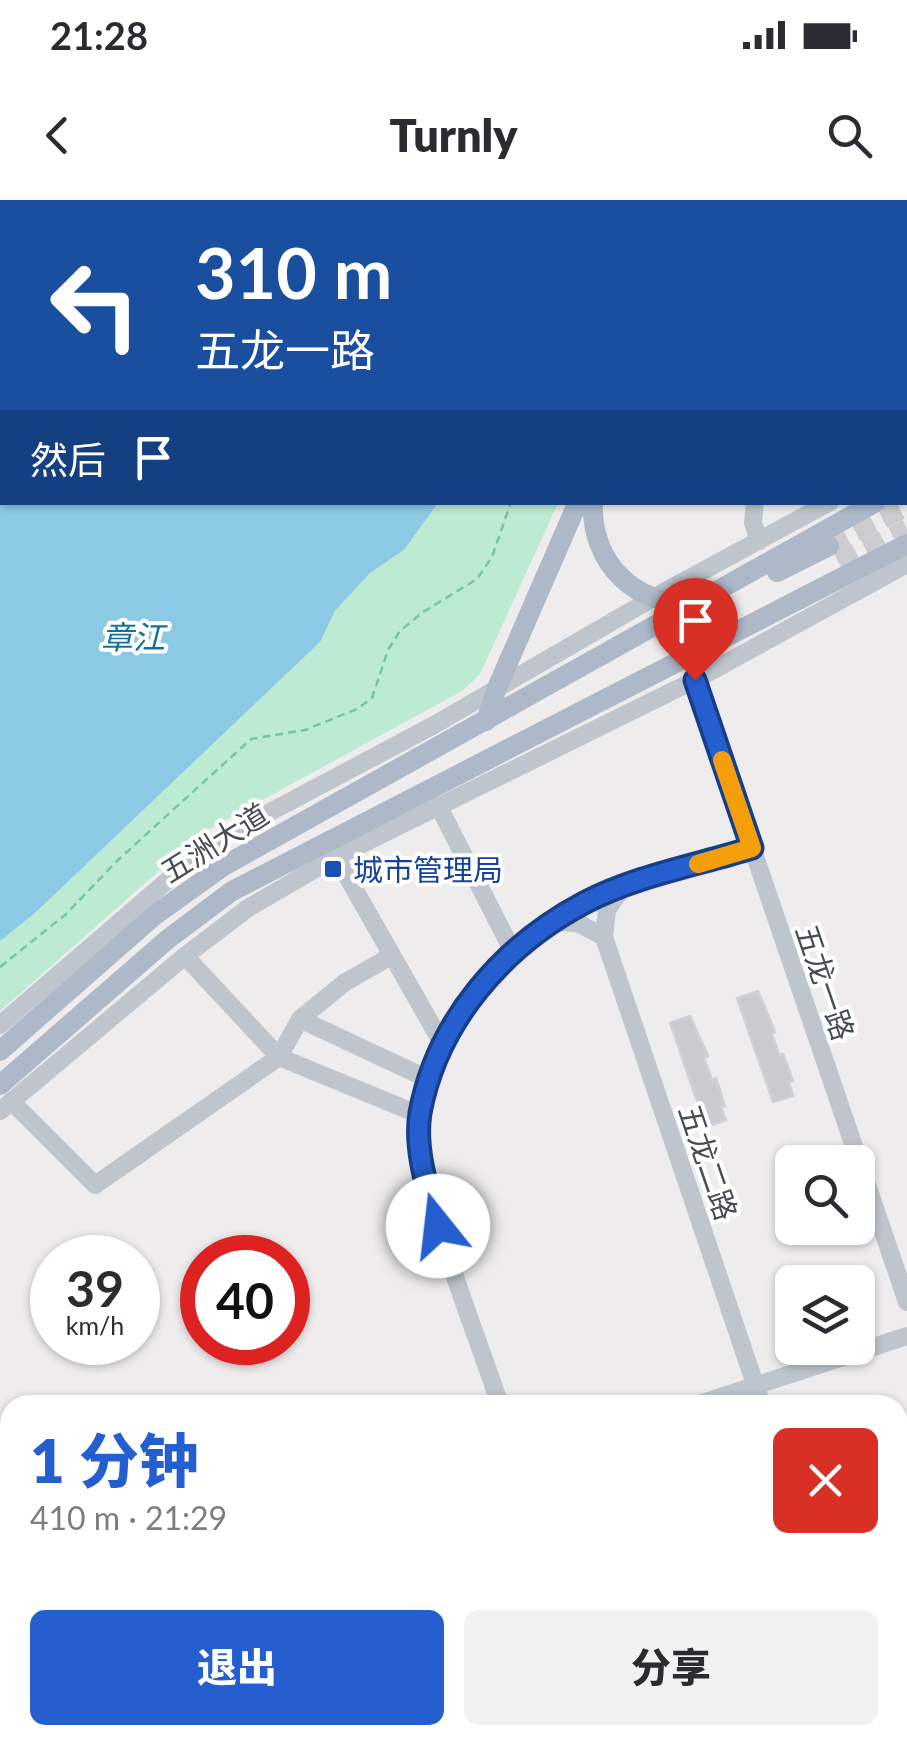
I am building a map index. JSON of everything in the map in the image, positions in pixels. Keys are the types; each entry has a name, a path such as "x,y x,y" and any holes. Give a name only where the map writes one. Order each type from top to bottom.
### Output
{"main road":[{"path":"486,721 577,505"},
{"path":"592,505 594,531 609,565 626,584 673,603 699,602"},
{"path":"486,721 871,505"},
{"path":"486,758 907,544"},
{"path":"486,721 834,554 486,758"},
{"name":"五洲大道","path":"0,1050 155,915 222,867 486,721"},
{"name":"五洲大道","path":"4,1099 168,939 232,890 486,758"}],"street":[{"path":"755,505 753,523 759,541"},
{"path":"0,1025 210,844 434,726 653,598 825,505"},
{"path":"391,956 344,983 300,1019 279,1058 95,1185 4,1099 248,908 336,857 695,680 907,564"},
{"name":"五龙一路","path":"695,680 907,1302"},
{"path":"438,805 512,950"},
{"path":"496,1395 423,1173 420,1116 442,1042 473,995 512,950 553,922 586,902 623,887 752,848"},
{"path":"336,857 442,1042"},
{"path":"553,922 578,923 604,937 607,910 623,887"},
{"name":"五龙二路","path":"604,937 758,1395"},
{"path":"185,956 279,1058 420,1116"},
{"path":"300,1019 430,1080"},
{"path":"727,1395 907,1336"}],"path":[{"path":"0,967 66,916 118,860 250,739 305,730 357,709 372,698 388,650 400,631 477,578 492,556 510,505"}],"green space":[{"path":"437,505 557,505 480,674 462,691 202,833 0,1011 0,941 35,913 320,642 335,611 370,573 404,550"}],"water":[{"name":"章江","path":"0,505 437,505 404,550 370,573 335,611 320,642 35,913 0,941"}],"building":[{"path":"758,991 775,1032 772,1033 779,1055 783,1054 793,1081 789,1082 793,1096 773,1102 737,998"},
{"path":"690,1016 725,1106 721,1107 726,1120 706,1127 670,1023"}],"tunnel":[{"path":"829,546 907,506"},
{"path":"839,563 907,529"}],"slow traffic":[{"path":"698,864 752,848 722,760"}],"place":[{"name":"城市管理局","path":"333,869"}],"route":[{"path":"438,1226 423,1173 420,1116 442,1042 473,995 512,950 586,902 752,848 695,680"}]}
